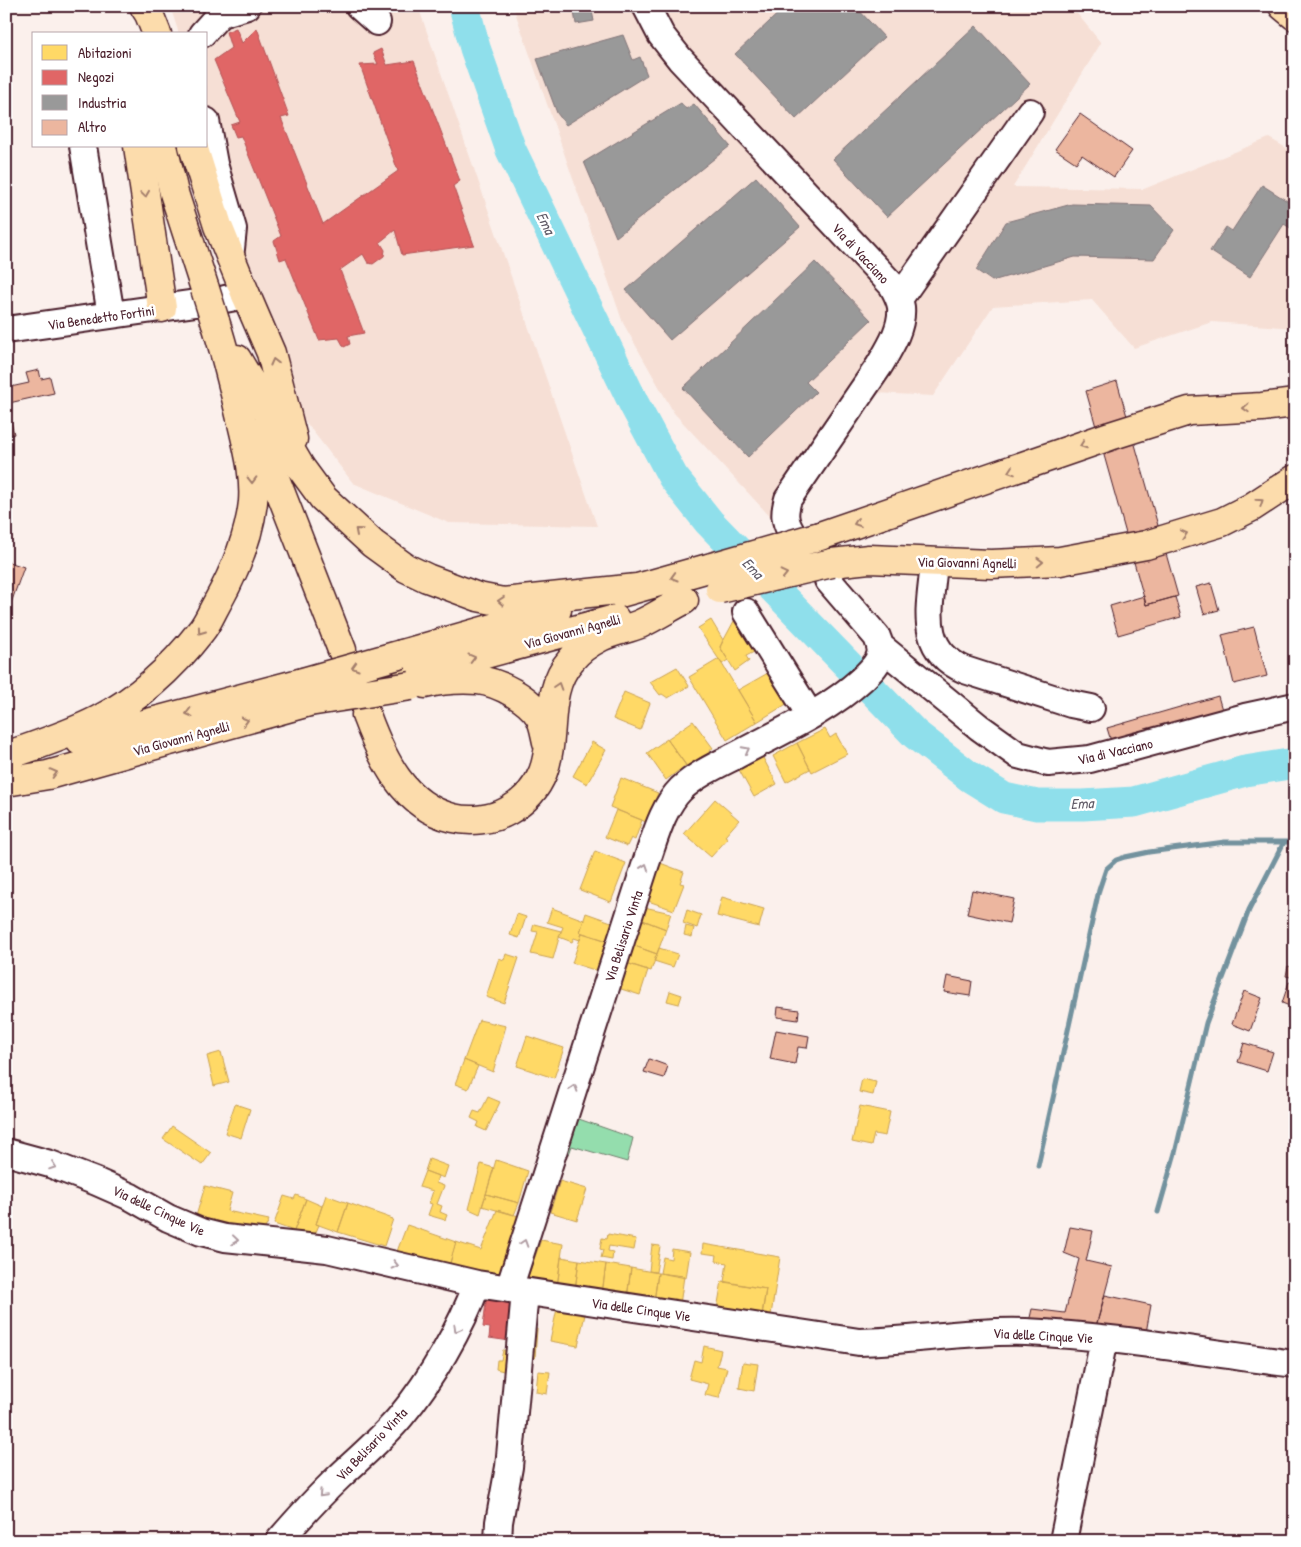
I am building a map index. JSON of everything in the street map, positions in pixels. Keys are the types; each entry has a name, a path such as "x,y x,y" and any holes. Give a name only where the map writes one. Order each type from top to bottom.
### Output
{"main road":[{"path":"132,6 138,32"},
{"path":"144,6 156,32"},
{"path":"1283,6 1295,16"},
{"path":"138,148 162,308"},
{"path":"163,148 174,193 217,301 300,468 323,498 348,522 373,544 406,568 478,597 510,602 637,588"},
{"path":"6,757 99,720 134,698 169,668 202,630 237,563 247,535 253,501 252,468 217,301 230,257 218,226 194,148"},
{"path":"217,301 261,327 272,353 300,468"},
{"path":"229,363 258,432 342,650"},
{"name":"Via Giovanni Agnelli","path":"407,672 684,600 716,578 820,536 1110,436 1189,411 1262,407 1295,403"},
{"name":"Via Giovanni Agnelli","path":"407,672 637,588 716,578 830,571 869,559 991,564 1060,561 1146,545 1222,522 1252,507 1295,479"},
{"path":"366,715 379,750 394,775 414,797 430,809 444,816 468,820 493,817 516,806 534,788 545,766 556,688 571,660 601,637 641,624 684,600"},
{"path":"306,692 407,672 432,682 480,680 508,689 531,705 545,729 548,751"},
{"name":"Via Giovanni Agnelli","path":"6,757 51,749 306,692"},
{"name":"Via Giovanni Agnelli","path":"6,782 48,774 306,692"}],"street":[{"path":"204,32 220,14 247,6"},
{"name":"Via di Vacciano","path":"646,6 661,35 680,59 892,285 899,299"},
{"path":"791,532 785,520 784,512 788,499 879,366 889,348 897,331 900,318 901,308 899,299 1030,112"},
{"path":"208,132 214,164 233,229 230,257"},
{"path":"83,148 111,315"},
{"name":"Via Benedetto Fortini","path":"6,330 217,301"},
{"path":"934,562 931,635 939,652 945,658 952,664 965,670 1091,708"},
{"name":"Via di Vacciano","path":"830,571 876,637 865,672 979,727 1018,755 1048,763 1090,759 1244,717 1295,706"},
{"path":"746,612 810,715"},
{"name":"Via Belisario Vinta","path":"498,1541 499,1522 509,1467 517,1290 646,863 666,809 682,788 695,778 810,715 865,672"},
{"name":"Via delle Cinque Vie","path":"6,1152 50,1164 97,1182 131,1197 168,1218 201,1232 225,1238 327,1249 477,1284 859,1342 905,1340 977,1332 1026,1332 1104,1339 1295,1364"},
{"name":"Via Belisario Vinta","path":"279,1541 338,1478 401,1417 424,1385 469,1307 477,1284"},
{"path":"1063,1541 1104,1339"}],"shaded area":[{"path":"170,6 418,6 597,526 449,523 353,483 298,412 282,416 208,131 208,32 178,32"},
{"path":"513,6 1071,6 1101,43 1013,187 1144,189 1269,138 1295,153 1295,328 1212,322 1134,348 1092,300 993,306 933,396 876,393 777,524 674,413 623,323"}],"green space":[{"path":"576,1118 633,1138 627,1162 572,1146 569,1154 563,1152"}],"building: Abitazioni":[{"path":"711,620 723,640 720,647 728,660 722,664 698,628"},
{"path":"734,621 754,652 746,656 749,661 735,671 720,647"},
{"path":"719,659 757,722 727,740 689,677"},
{"path":"677,667 689,686 668,698 662,694 660,695 650,682"},
{"path":"775,669 793,700 757,722 738,690"},
{"path":"624,692 650,703 640,730 613,719"},
{"path":"693,721 713,748 709,751 711,755 689,770 667,739"},
{"path":"825,729 830,738 836,734 847,754 812,772 797,743"},
{"path":"667,739 686,765 666,780 647,753"},
{"path":"592,742 606,750 587,784 573,776"},
{"path":"797,743 810,769 786,782 773,756"},
{"path":"762,756 777,784 754,797 738,768"},
{"path":"621,778 658,793 646,822 610,807"},
{"path":"715,799 739,820 725,836 728,838 711,857 684,834"},
{"path":"616,810 642,820 635,840 631,838 627,846 605,837"},
{"path":"595,851 626,863 611,902 580,890"},
{"path":"655,861 684,872 680,883 684,884 674,910 648,901 652,890 645,887"},
{"path":"722,897 764,909 759,927 717,916"},
{"path":"644,907 671,913 666,929 640,919"},
{"path":"552,908 584,920 580,932 582,933 580,940 574,938 572,942 559,937 563,927 547,922"},
{"path":"687,910 701,915 697,928 683,923"},
{"path":"586,913 617,924 611,942 580,932"},
{"path":"517,914 526,917 519,938 510,935"},
{"path":"640,919 666,929 657,954 632,945"},
{"path":"534,924 561,931 553,959 531,954 538,932 532,931"},
{"path":"686,926 694,928 692,937 684,935"},
{"path":"582,933 611,942 601,972 572,963"},
{"path":"632,945 657,954 651,971 626,963"},
{"path":"659,948 678,954 673,967 654,961"},
{"path":"506,954 519,958 504,1003 486,997 499,958 504,960"},
{"path":"626,963 648,970 640,995 618,988"},
{"path":"670,991 682,995 679,1004 667,1001"},
{"path":"479,1020 506,1026 493,1072 464,1060"},
{"path":"527,1036 564,1048 554,1078 517,1066"},
{"path":"221,1052 229,1082 214,1086 207,1056"},
{"path":"464,1060 478,1066 468,1089 455,1084"},
{"path":"862,1079 876,1082 873,1095 859,1092"},
{"path":"488,1097 500,1102 486,1131 477,1127 479,1122 471,1118 474,1111 480,1113"},
{"path":"235,1104 250,1109 241,1138 225,1133"},
{"path":"860,1106 890,1112 885,1136 874,1134 871,1146 852,1142"},
{"path":"172,1126 211,1153 202,1165 163,1139"},
{"path":"429,1159 448,1166 444,1178 425,1171"},
{"path":"496,1160 528,1171 519,1203 486,1194"},
{"path":"481,1164 494,1168 480,1214 469,1209"},
{"path":"425,1171 438,1176 436,1183 444,1186 437,1204 442,1206 440,1212 447,1215 445,1220 428,1215 432,1204 429,1203 433,1191 419,1187"},
{"path":"560,1181 587,1189 577,1220 550,1212"},
{"path":"205,1186 232,1193 227,1211 269,1220 261,1237 194,1223"},
{"path":"486,1194 519,1203 514,1215 482,1206"},
{"path":"296,1195 306,1199 294,1231 274,1224 284,1196 294,1199"},
{"path":"326,1195 348,1203 338,1232 316,1224"},
{"path":"306,1199 322,1206 316,1224 319,1225 313,1239 294,1231"},
{"path":"348,1203 393,1219 384,1246 338,1232"},
{"path":"497,1210 526,1218 504,1273 484,1282 448,1270 456,1242 481,1250"},
{"path":"407,1225 456,1242 448,1270 396,1254"},
{"path":"608,1234 636,1239 634,1250 609,1246 608,1251 613,1252 612,1260 601,1258 603,1250 600,1249 602,1238 607,1239"},
{"path":"541,1240 563,1244 557,1287 526,1282"},
{"path":"703,1244 780,1257 771,1315 762,1313 766,1289 724,1282 727,1263 716,1261 717,1255 702,1253"},
{"path":"652,1245 660,1246 656,1272 649,1271"},
{"path":"672,1249 690,1252 686,1278 660,1273 663,1257 671,1259"},
{"path":"561,1257 579,1260 575,1290 557,1287"},
{"path":"579,1260 606,1264 602,1294 575,1290"},
{"path":"606,1264 631,1268 627,1298 602,1294"},
{"path":"631,1268 658,1273 654,1302 627,1298"},
{"path":"658,1273 684,1276 680,1305 654,1302"},
{"path":"722,1281 766,1289 762,1317 717,1309"},
{"path":"558,1304 586,1310 578,1346 550,1341"},
{"path":"525,1328 537,1329 535,1358 524,1358"},
{"path":"704,1346 721,1350 717,1366 727,1368 719,1398 705,1395 708,1384 689,1379 694,1360 701,1362"},
{"path":"503,1350 515,1351 514,1374 496,1369 497,1360 501,1360"},
{"path":"743,1362 758,1364 754,1391 739,1388"},
{"path":"538,1371 550,1372 547,1394 536,1392"}],"building: Negozi":[{"path":"236,28 242,43 257,28 289,116 281,118 323,224 398,171 360,65 378,64 373,53 381,49 387,65 414,61 460,181 453,186 474,245 402,255 395,230 380,242 385,250 384,256 373,264 368,263 363,254 340,270 364,333 348,336 350,344 344,347 339,338 319,340 286,258 280,260 274,241 281,236 241,136 236,137 231,125 240,122 214,60 231,48 226,32"},
{"path":"487,1294 519,1298 517,1342 489,1338 490,1328 483,1327"}],"building: Industria":[{"path":"533,6 562,6 534,12"},
{"path":"573,6 591,6 594,21 576,24"},
{"path":"786,6 855,6 884,37 796,119 735,54"},
{"path":"976,26 1030,84 887,217 833,159"},
{"path":"623,35 633,60 640,57 647,75 566,125 557,113 537,59"},
{"path":"681,103 686,109 694,104 730,146 616,237 584,162"},
{"path":"756,177 800,227 670,340 626,290"},
{"path":"1262,185 1295,206 1295,231 1284,224 1250,277 1210,251 1226,227 1232,231"},
{"path":"1072,204 1151,206 1174,230 1154,259 1075,257 992,281 976,270 1006,222"},
{"path":"815,262 871,320 806,382 816,392 748,457 683,388"}],"building: Altro":[{"path":"1080,114 1132,151 1114,177 1082,155 1076,163 1055,149"},
{"path":"39,370 41,379 50,377 54,393 9,403 6,388 29,383 26,373"},
{"path":"1117,381 1178,596 1146,605 1086,391"},
{"path":"6,401 14,434 6,437"},
{"path":"6,561 24,567 10,606 6,605"},
{"path":"1211,583 1219,610 1204,614 1196,587"},
{"path":"1144,596 1146,605 1175,597 1181,617 1118,635 1110,606"},
{"path":"1254,627 1267,676 1234,684 1222,635"},
{"path":"1218,696 1222,710 1111,741 1107,728"},
{"path":"972,890 1014,899 1009,923 967,914"},
{"path":"1288,966 1295,968 1295,978 1286,976"},
{"path":"947,976 972,981 970,996 944,992"},
{"path":"1289,982 1295,984 1295,1008 1282,1003"},
{"path":"1244,991 1262,998 1250,1031 1232,1024"},
{"path":"778,1007 799,1010 798,1020 777,1017"},
{"path":"776,1030 809,1036 807,1048 798,1047 795,1064 770,1059"},
{"path":"1244,1043 1273,1052 1267,1071 1238,1062"},
{"path":"649,1059 668,1066 664,1078 644,1072"},
{"path":"1070,1227 1093,1231 1086,1261 1112,1267 1095,1330 1029,1322 1032,1309 1065,1313 1079,1259 1064,1253"},
{"path":"1105,1295 1151,1305 1145,1338 1095,1330"}],"waterway":[{"name":"Ema","path":"464,6 475,48 511,150 634,404 673,477 709,522 915,734 970,777 1004,798 1037,805 1134,802 1245,771 1295,763"},
{"path":"1038,1166 1099,890 1106,869 1116,860 1149,852 1225,842 1295,842"},
{"path":"1158,1212 1175,1153 1206,1023 1249,910 1284,842"}]}
